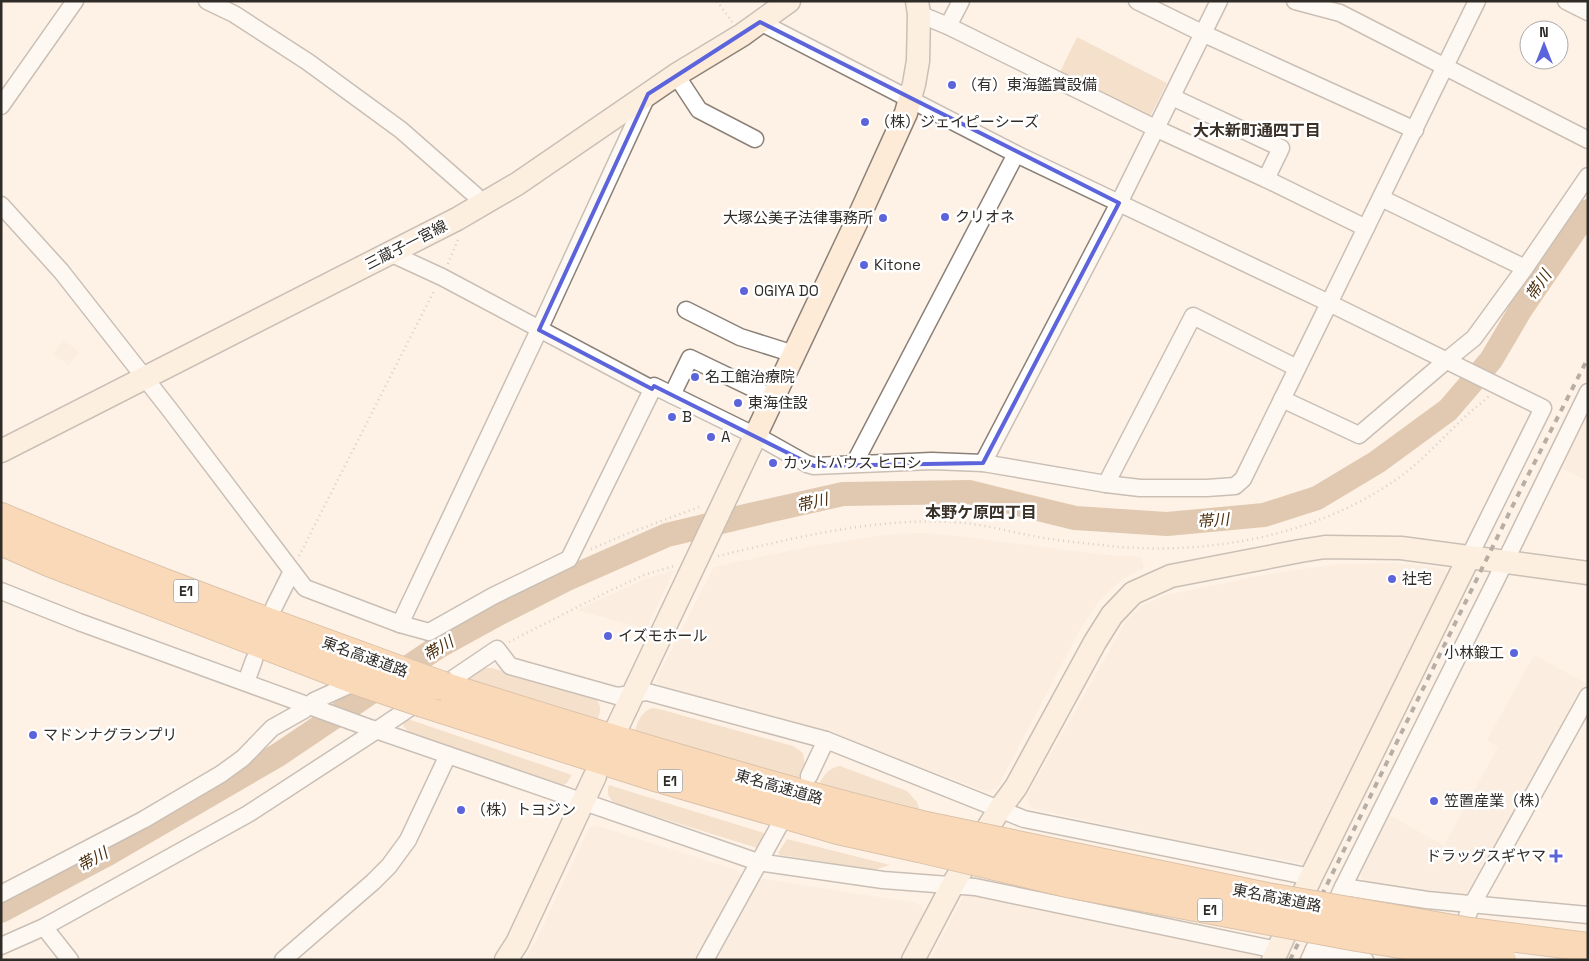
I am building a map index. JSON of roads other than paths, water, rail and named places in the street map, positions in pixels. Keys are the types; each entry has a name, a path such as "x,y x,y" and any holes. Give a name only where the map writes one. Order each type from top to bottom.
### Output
{"highway":[{"name":"東名高速道路","path":"1,517 57,541 241,612 365,670 423,703 670,781 838,830 923,837 1363,915 1470,932 1588,947"},
{"name":"東名高速道路","path":"1,541 97,581 365,670 446,687 635,746 846,806 923,837 1081,886 1357,937 1502,960"},
{"path":"1363,915 1588,932"}],"street":[{"path":"1,106 75,1"},
{"path":"208,1 234,14 308,62 400,130 474,195 482,205"},
{"name":"三蔵子一宮線","path":"1,451 482,205 676,75 742,36 789,1"},
{"path":"948,26 961,1"},
{"path":"1137,1 1202,34 1415,130"},
{"path":"983,463 1219,1"},
{"path":"1295,1 1343,7 1445,67 1588,140"},
{"path":"1,205 61,271 305,588 400,624 429,632 493,596 569,559 654,386 814,466 932,461 983,463 1140,488 1235,486 1243,479 1477,1"},
{"path":"1566,1 1588,12"},
{"path":"918,8 948,26 1155,128 1366,228"},
{"path":"616,730 882,166 910,100 918,61 918,8"},
{"path":"1,591 79,622 372,729 758,862 883,880 975,887 1275,955 1311,877 1543,408 1329,303 1016,154 760,22"},
{"path":"676,75 699,110 755,139"},
{"path":"400,624 648,94"},
{"path":"1172,96 1281,148 1266,179"},
{"path":"854,464 1016,154"},
{"path":"1282,399 1359,435 1453,363 1474,338 1588,176"},
{"path":"1381,198 1524,268"},
{"path":"390,253 442,277 652,389"},
{"path":"686,310 740,337 794,354"},
{"path":"1106,484 1193,316 1297,368"},
{"path":"672,395 690,358 773,398"},
{"path":"1366,960 1311,956 1343,887 1588,392"},
{"path":"913,960 952,884 999,810 1016,787 1095,642 1112,615 1133,592 1171,576 1325,547 1401,548 1588,573"},
{"path":"274,607 292,571"},
{"path":"1,946 44,927 248,814 372,729 497,649 510,666 617,696 647,692 826,740 1024,819 1311,877"},
{"path":"246,682 254,660"},
{"path":"1,894 143,820 221,774 243,758 272,728 312,707 314,701 365,670"},
{"path":"1448,960 1473,903 1588,696"},
{"path":"809,776 826,740"},
{"path":"283,960 389,866 408,840 448,755"},
{"path":"506,960 517,943 595,776"},
{"path":"705,960 779,826"},
{"path":"1343,887 1427,900 1588,915"},
{"path":"44,927 70,960"}],"waterway":[{"name":"帯川","path":"1,911 104,856 278,755 438,647 567,579 667,535 843,494 969,492 1075,518 1167,524 1264,515 1317,498 1377,462 1448,410 1491,360 1521,309 1588,211"}],"railway":[{"path":"1290,960 1520,491 1588,358"}],"place":[{"name":"（有）東海鑑賞設備","path":"952,85"},
{"name":"（株）ジェイピーシーズ","path":"865,122"},
{"name":"クリオネ","path":"945,217"},
{"name":"大塚公美子法律事務所","path":"883,218"},
{"name":"Kitone","path":"864,265"},
{"name":"OGIYA DO","path":"744,291"},
{"name":"名工館治療院","path":"695,377"},
{"name":"東海住設","path":"738,403"},
{"name":"B","path":"672,417"},
{"name":"A","path":"711,437"},
{"name":"カットハウス ヒロシ","path":"773,463"},
{"name":"社宅","path":"1392,579"},
{"name":"イズモホール","path":"608,636"},
{"name":"小林鍛工","path":"1514,653"},
{"name":"マドンナグランプリ","path":"33,735"},
{"name":"笠置産業（株）","path":"1434,801"},
{"name":"（株）トヨジン","path":"461,810"},
{"name":"ドラッグスギヤマ","path":"1556,856"}],"district":[{"name":"大木新町通四丁目","path":"1257,130"},
{"name":"本野ケ原四丁目","path":"981,512"}]}
